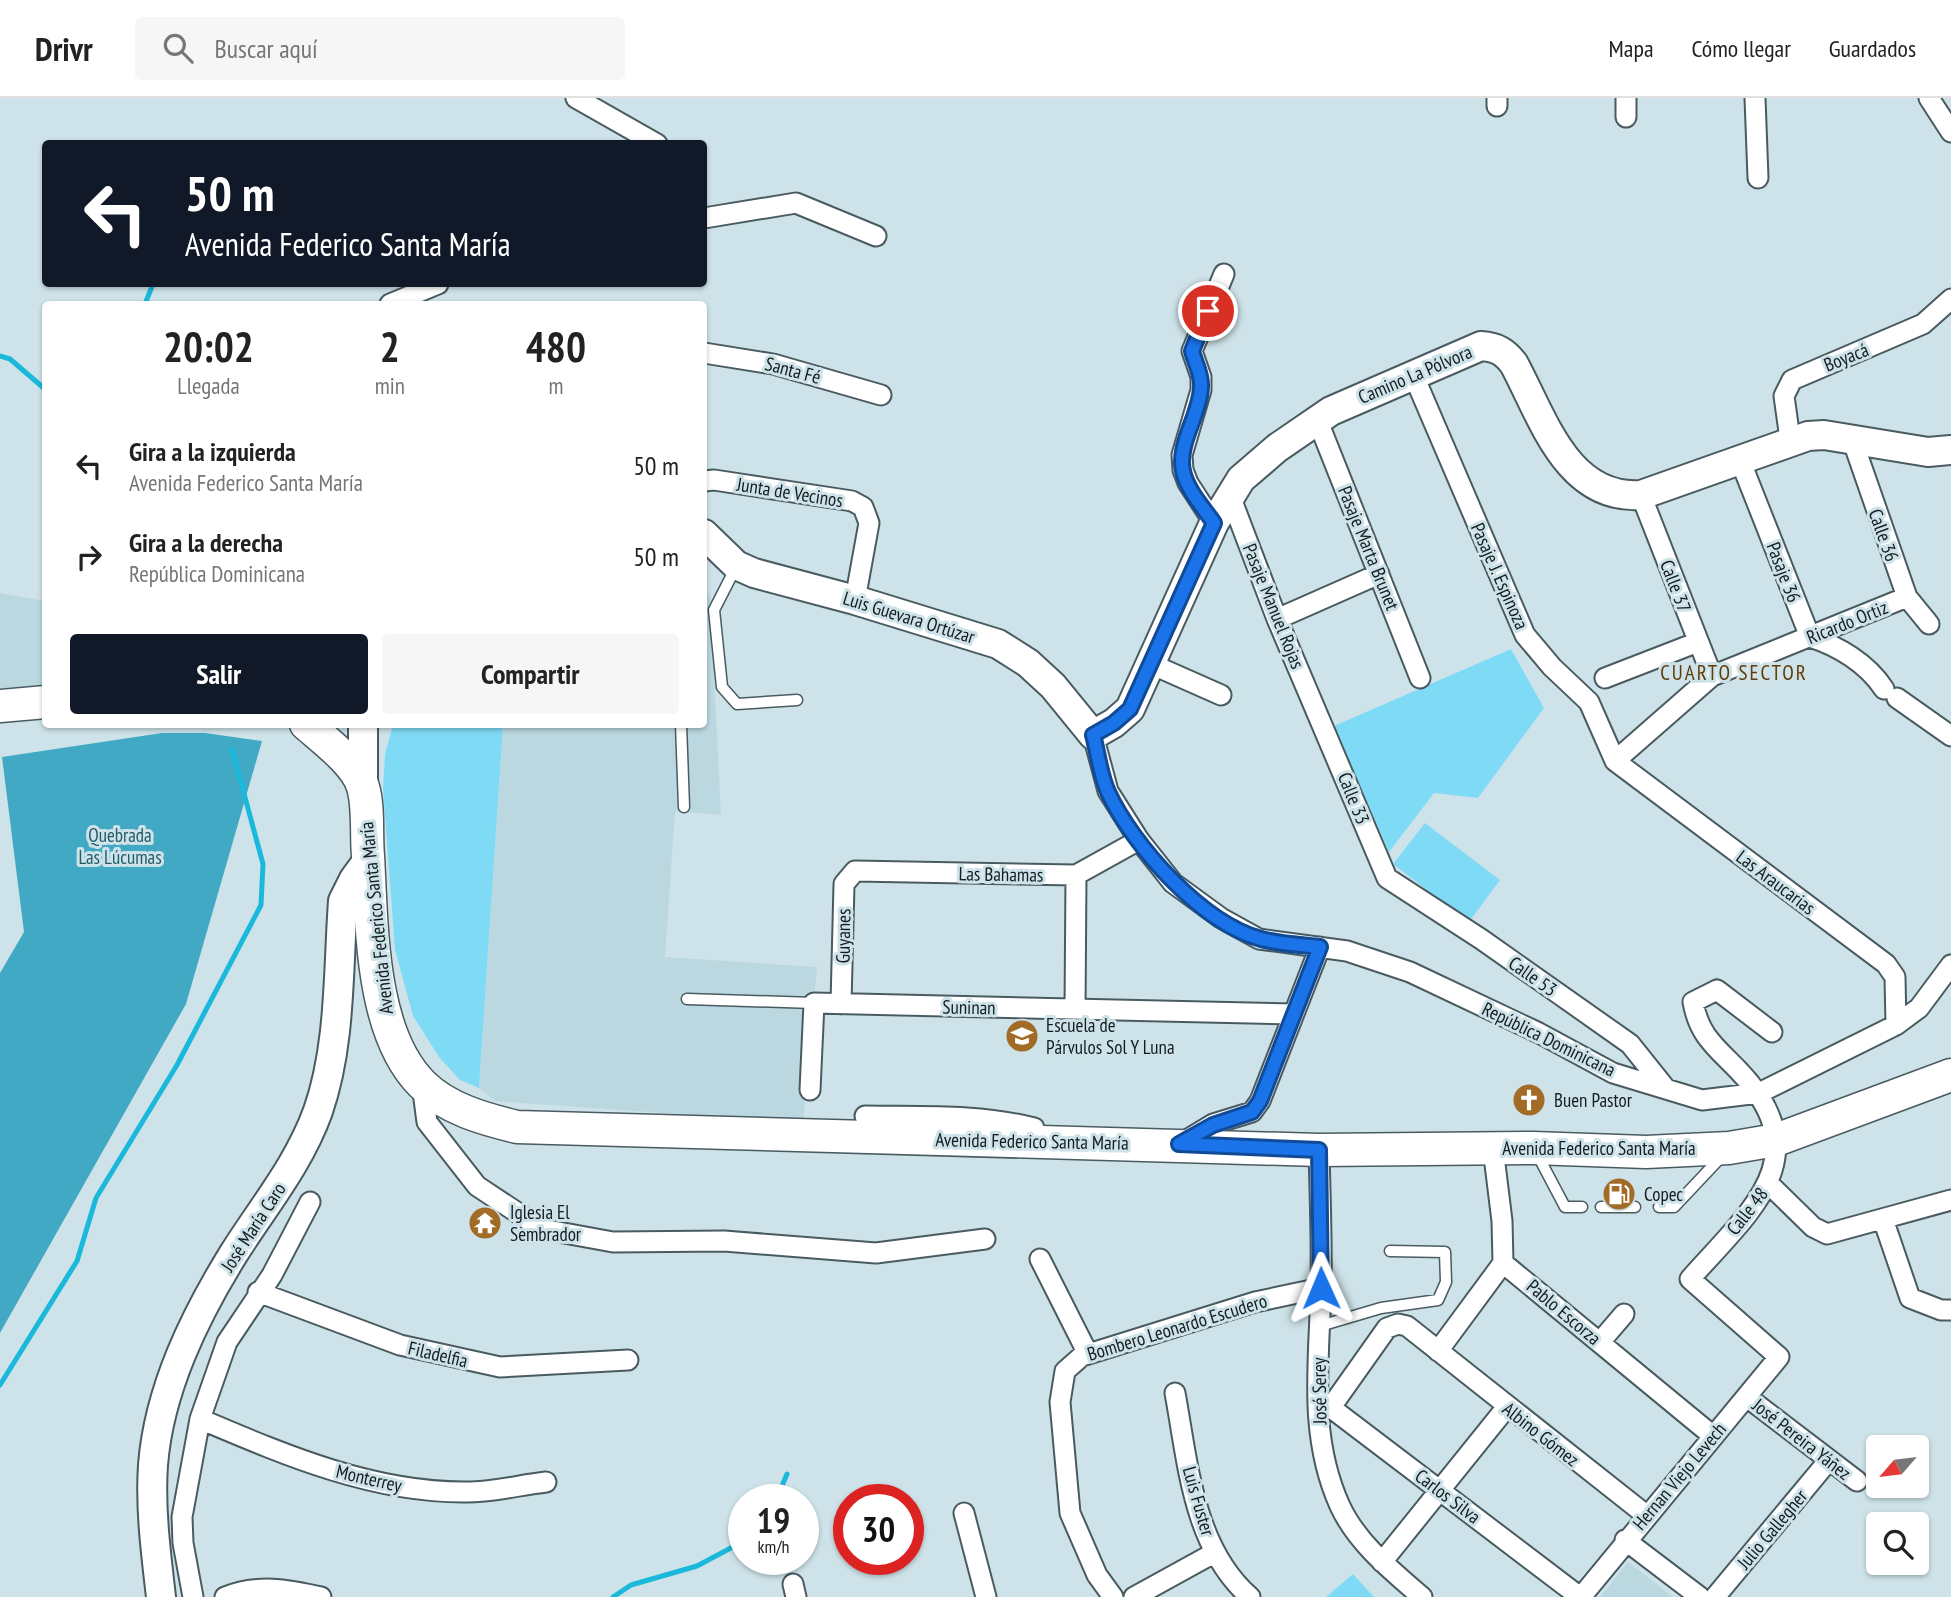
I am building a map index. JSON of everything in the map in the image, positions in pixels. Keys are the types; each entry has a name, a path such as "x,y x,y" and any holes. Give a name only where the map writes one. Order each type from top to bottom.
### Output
{"main road":[{"path":"0,706 42,702"},
{"path":"311,728 340,753 363,785"},
{"name":"Avenida Federico Santa María","path":"363,785 381,997 396,1047 422,1084 461,1109 517,1127 1319,1150 1533,1148 1646,1152 1730,1148 1776,1140 1951,1075"}],"street":[{"path":"576,98 650,140"},
{"path":"1755,98 1758,178"},
{"path":"1929,98 1951,132"},
{"path":"707,218 796,203 876,236"},
{"path":"1214,523 1188,484 1182,455 1201,390 1201,377 1192,351 1224,274"},
{"path":"397,301 431,287"},
{"name":"Boyacá","path":"1790,439 1784,396 1792,380 1923,324 1951,299"},
{"name":"Camino La Pólvora","path":"1093,735 1114,723 1130,709 1214,523 1241,479 1317,419 1357,397 1481,346 1494,346 1506,353 1569,466 1578,475 1610,494 1641,495 1790,439 1824,435 1928,452 1951,450"},
{"name":"Santa Fé","path":"707,354 773,364 881,395"},
{"name":"Pasaje J. Espinoza","path":"1413,374 1525,635 1552,667 1588,702 1615,761"},
{"name":"Pasaje Marta Brunet","path":"1317,419 1420,678"},
{"name":"Calle 36","path":"1852,439 1907,597 1928,624"},
{"name":"Pasaje 36","path":"1740,460 1810,637"},
{"name":"Junta de Vecinos","path":"707,481 852,501 863,507 869,523 855,600"},
{"name":"Pasaje Manuel Rojas","path":"1230,494 1277,619 1321,718"},
{"name":"Calle 37","path":"1641,495 1712,677"},
{"name":"Luis Guevara Ortúzar","path":"707,537 737,565 754,573 855,600 998,644 1028,663 1053,685 1093,735"},
{"path":"1277,619 1379,574"},
{"name":"Ricardo Ortiz","path":"1615,761 1712,677 1907,597"},
{"path":"1810,637 1832,644 1875,675 1890,693 1951,736"},
{"path":"1605,678 1698,642"},
{"path":"1152,664 1222,695"},
{"name":"Calle 33","path":"1321,718 1387,878"},
{"path":"363,728 363,785"},
{"name":"República Dominicana","path":"1093,735 1108,791 1139,840 1173,883 1221,918 1259,939 1347,951 1410,972 1539,1033 1613,1073 1702,1100 1759,1093 1896,1025 1919,1008 1951,965"},
{"name":"Las Araucarias","path":"1615,761 1885,964 1895,977 1896,1025"},
{"path":"1075,1010 1076,875 1139,840"},
{"name":"José María Caro","path":"162,1597 154,1522 153,1464 166,1402 178,1362 204,1304 285,1178 318,1112 331,1053 344,901 354,878 368,860"},
{"name":"Las Bahamas","path":"855,871 1076,875"},
{"name":"Guyanes","path":"841,1004 844,884 855,871"},
{"name":"Calle 53","path":"1387,878 1630,1044 1666,1088"},
{"path":"1179,1144 1213,1125 1252,1112 1260,1101 1275,1069 1293,1014 1320,947"},
{"path":"1759,1093 1697,1026 1693,1002 1717,990 1772,1032"},
{"path":"810,1090 814,1003"},
{"name":"Suninan","path":"814,1003 1293,1014"},
{"path":"422,1084 427,1122 477,1186 542,1229 613,1242 724,1241 876,1253 985,1239"},
{"name":"Calle 48","path":"1759,1093 1776,1140 1769,1184 1690,1279 1779,1357"},
{"path":"865,1116 962,1117 1011,1122 1034,1128 1037,1141"},
{"path":"1437,1351 1503,1263 1502,1221 1493,1148"},
{"name":"José Serey","path":"1319,1150 1319,1326 1324,1401 1322,1451 1340,1507 1354,1529 1382,1562 1422,1597"},
{"path":"1769,1184 1813,1227 1827,1234 1951,1200"},
{"name":"José María Caro","path":"193,1597 183,1543 182,1517 201,1419 227,1342 258,1292 272,1275 310,1202"},
{"path":"1883,1219 1910,1298 1941,1310 1951,1310"},
{"path":"1040,1259 1088,1354"},
{"name":"Pablo Escorza","path":"1503,1263 1713,1436"},
{"name":"Bombero Leonardo Escudero","path":"1113,1597 1080,1542 1070,1513 1060,1402 1065,1371 1071,1363 1088,1354 1255,1302 1321,1288"},
{"name":"Filadelfia","path":"258,1292 400,1345 500,1367 628,1360"},
{"path":"1600,1342 1624,1314"},
{"name":"Albino Gómez","path":"1324,1401 1387,1328 1398,1324 1407,1326 1506,1408 1646,1515"},
{"name":"Hernan Viejo Levech","path":"1580,1597 1779,1357"},
{"name":"Luis Fuster","path":"1175,1393 1195,1500 1214,1552 1240,1588 1251,1597"},
{"name":"José Pereira Yáñez","path":"1747,1396 1857,1481"},
{"name":"Carlos Silva","path":"1324,1401 1580,1597"},
{"path":"1382,1562 1506,1408"},
{"name":"Monterrey","path":"201,1419 292,1458 388,1485 467,1492 546,1482"},
{"name":"Julio Gallegher","path":"1716,1597 1829,1460"},
{"path":"964,1513 986,1597"},
{"path":"1625,1540 1700,1597"},
{"path":"1134,1597 1214,1552"},
{"path":"225,1597 243,1590 264,1588 321,1597"}],"lane":[{"path":"737,565 714,610 722,687 737,704 797,700"},
{"path":"681,728 684,807"},
{"path":"687,999 814,1003"},
{"path":"1533,1148 1565,1207 1582,1207"},
{"path":"1658,1207 1674,1207 1730,1148"},
{"path":"1601,1207 1635,1207"},
{"path":"1319,1326 1381,1308 1438,1300 1446,1282 1445,1252 1390,1251"}],"shaded area":[{"path":"707,592 710,595 721,815 675,811 665,957 817,967 803,1123 495,1101 479,1088 503,728 707,728"},
{"path":"0,593 42,600 42,689 0,692"},
{"path":"1511,649 1544,708 1478,798 1434,793 1389,852 1334,726"},
{"path":"392,728 503,728 479,1088 460,1080 439,1057 413,1016 395,950 383,789 385,754"},
{"path":"1425,823 1500,880 1469,922 1393,864"},
{"path":"1628,1562 1673,1597 1600,1597"},
{"path":"1353,1574 1374,1597 1326,1597"}],"green space":[{"name":"Quebrada Las Lúcumas","path":"162,733 205,733 262,741 186,1004 0,1333 0,973 24,932 2,757"}],"waterway":[{"path":"146,301 152,287"},
{"path":"0,356 10,359 42,387"},
{"path":"0,1385 77,1261 96,1198 177,1065 261,905 263,864 232,749"},
{"path":"783,1484 787,1474"},
{"path":"613,1597 631,1585 697,1566 728,1550"}],"place":[{"name":"Escuela de Párvulos Sol Y Luna","path":"1022,1036"},
{"name":"Buen Pastor","path":"1529,1100"},
{"name":"Copec","path":"1619,1194"},
{"name":"Iglesia El Sembrador","path":"485,1223"}],"district":[{"name":"CUARTO SECTOR","path":"1734,673"}],"route":[{"path":"1208,311 1192,351 1201,377 1201,390 1182,455 1188,484 1214,523 1130,709 1114,723 1093,735 1108,791 1139,840 1173,883 1221,918 1259,939 1320,947 1293,1014 1275,1069 1260,1101 1252,1112 1233,1116 1179,1144 1319,1150 1321,1288"}]}
